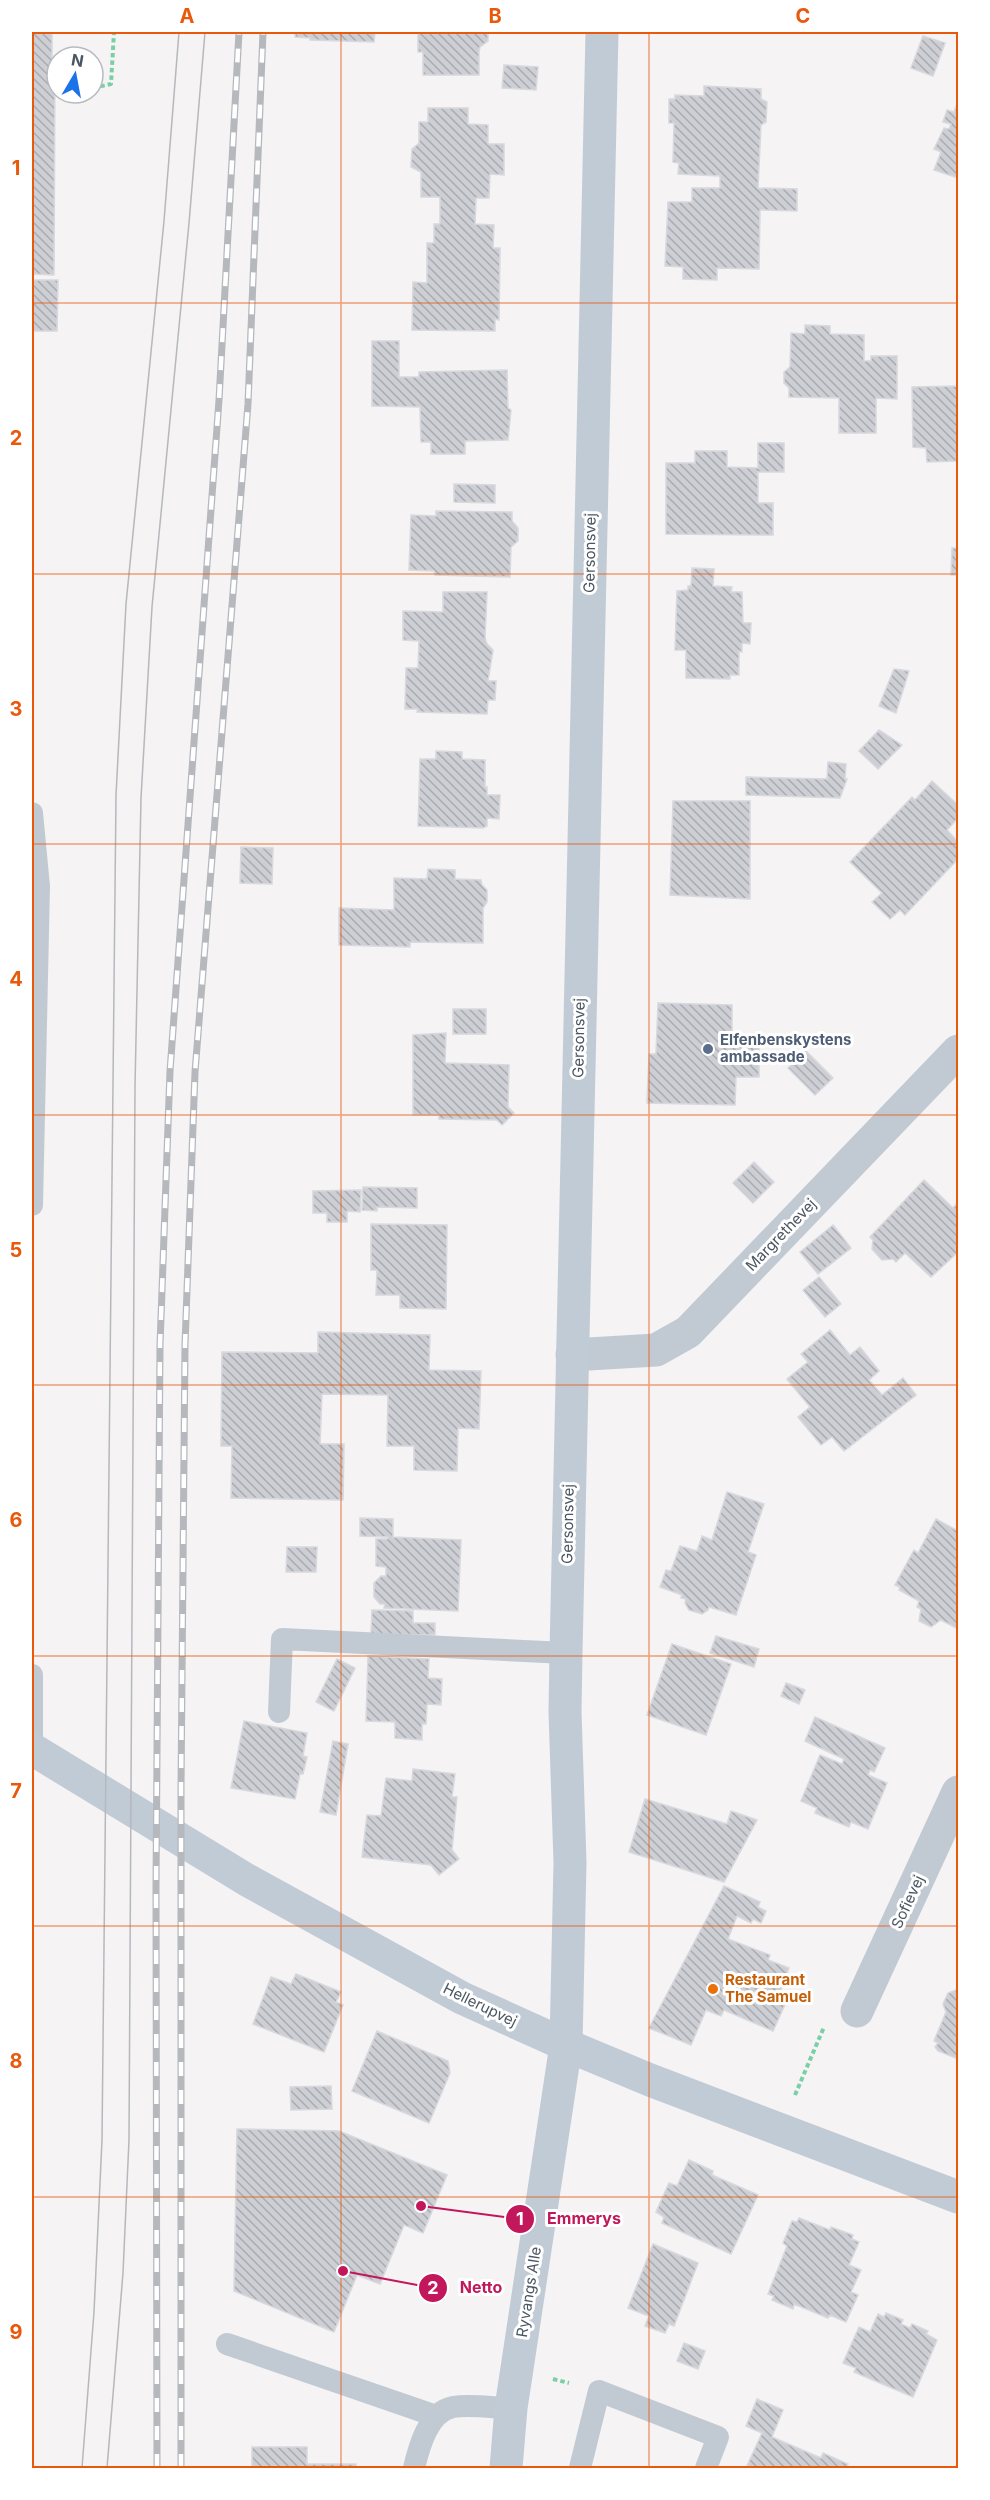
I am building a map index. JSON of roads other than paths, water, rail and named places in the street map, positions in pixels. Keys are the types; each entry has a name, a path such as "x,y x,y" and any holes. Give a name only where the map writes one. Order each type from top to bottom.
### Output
{"street":[{"name":"Gersonsvej","path":"566,2045 570,1862 565,1712 566,1653 602,32"},
{"name":"Margrethevej","path":"572,1355 656,1350 687,1332 958,1051"},
{"name":"Hellerupvej","path":"32,1750 247,1880 462,1998 650,2080 958,2197"},
{"name":"Sofievej","path":"857,2011 958,1792"},
{"name":"Ryvangs Alle","path":"506,2469 511,2408 566,2045"}],"lane":[{"path":"32,813 39,886 32,1205"},
{"path":"279,1712 282,1639 566,1653"},
{"path":"32,1676 32,1750"},
{"path":"227,2344 436,2416"},
{"path":"580,2469 599,2391 718,2437 706,2469"},
{"path":"414,2469 425,2432 436,2416 452,2407 511,2408"}],"tram line":[{"path":"82,2468 94,2312 102,2140 116,795 126,604 164,221 179,32"},
{"path":"107,2468 123,2273 129,2140 135,1087 141,798 152,607 205,32"}],"railway":[{"path":"157,2468 156,1887 160,1345 170,1071 219,400 239,32"},
{"path":"181,2468 181,1788 185,1345 195,1072 248,404 263,32"}],"place":[{"name":"Elfenbenskystens ambassade","path":"708,1049"},
{"name":"Restaurant The Samuel","path":"713,1989"},
{"name":"Emmerys","path":"421,2206"},
{"name":"Netto","path":"343,2271"}]}
